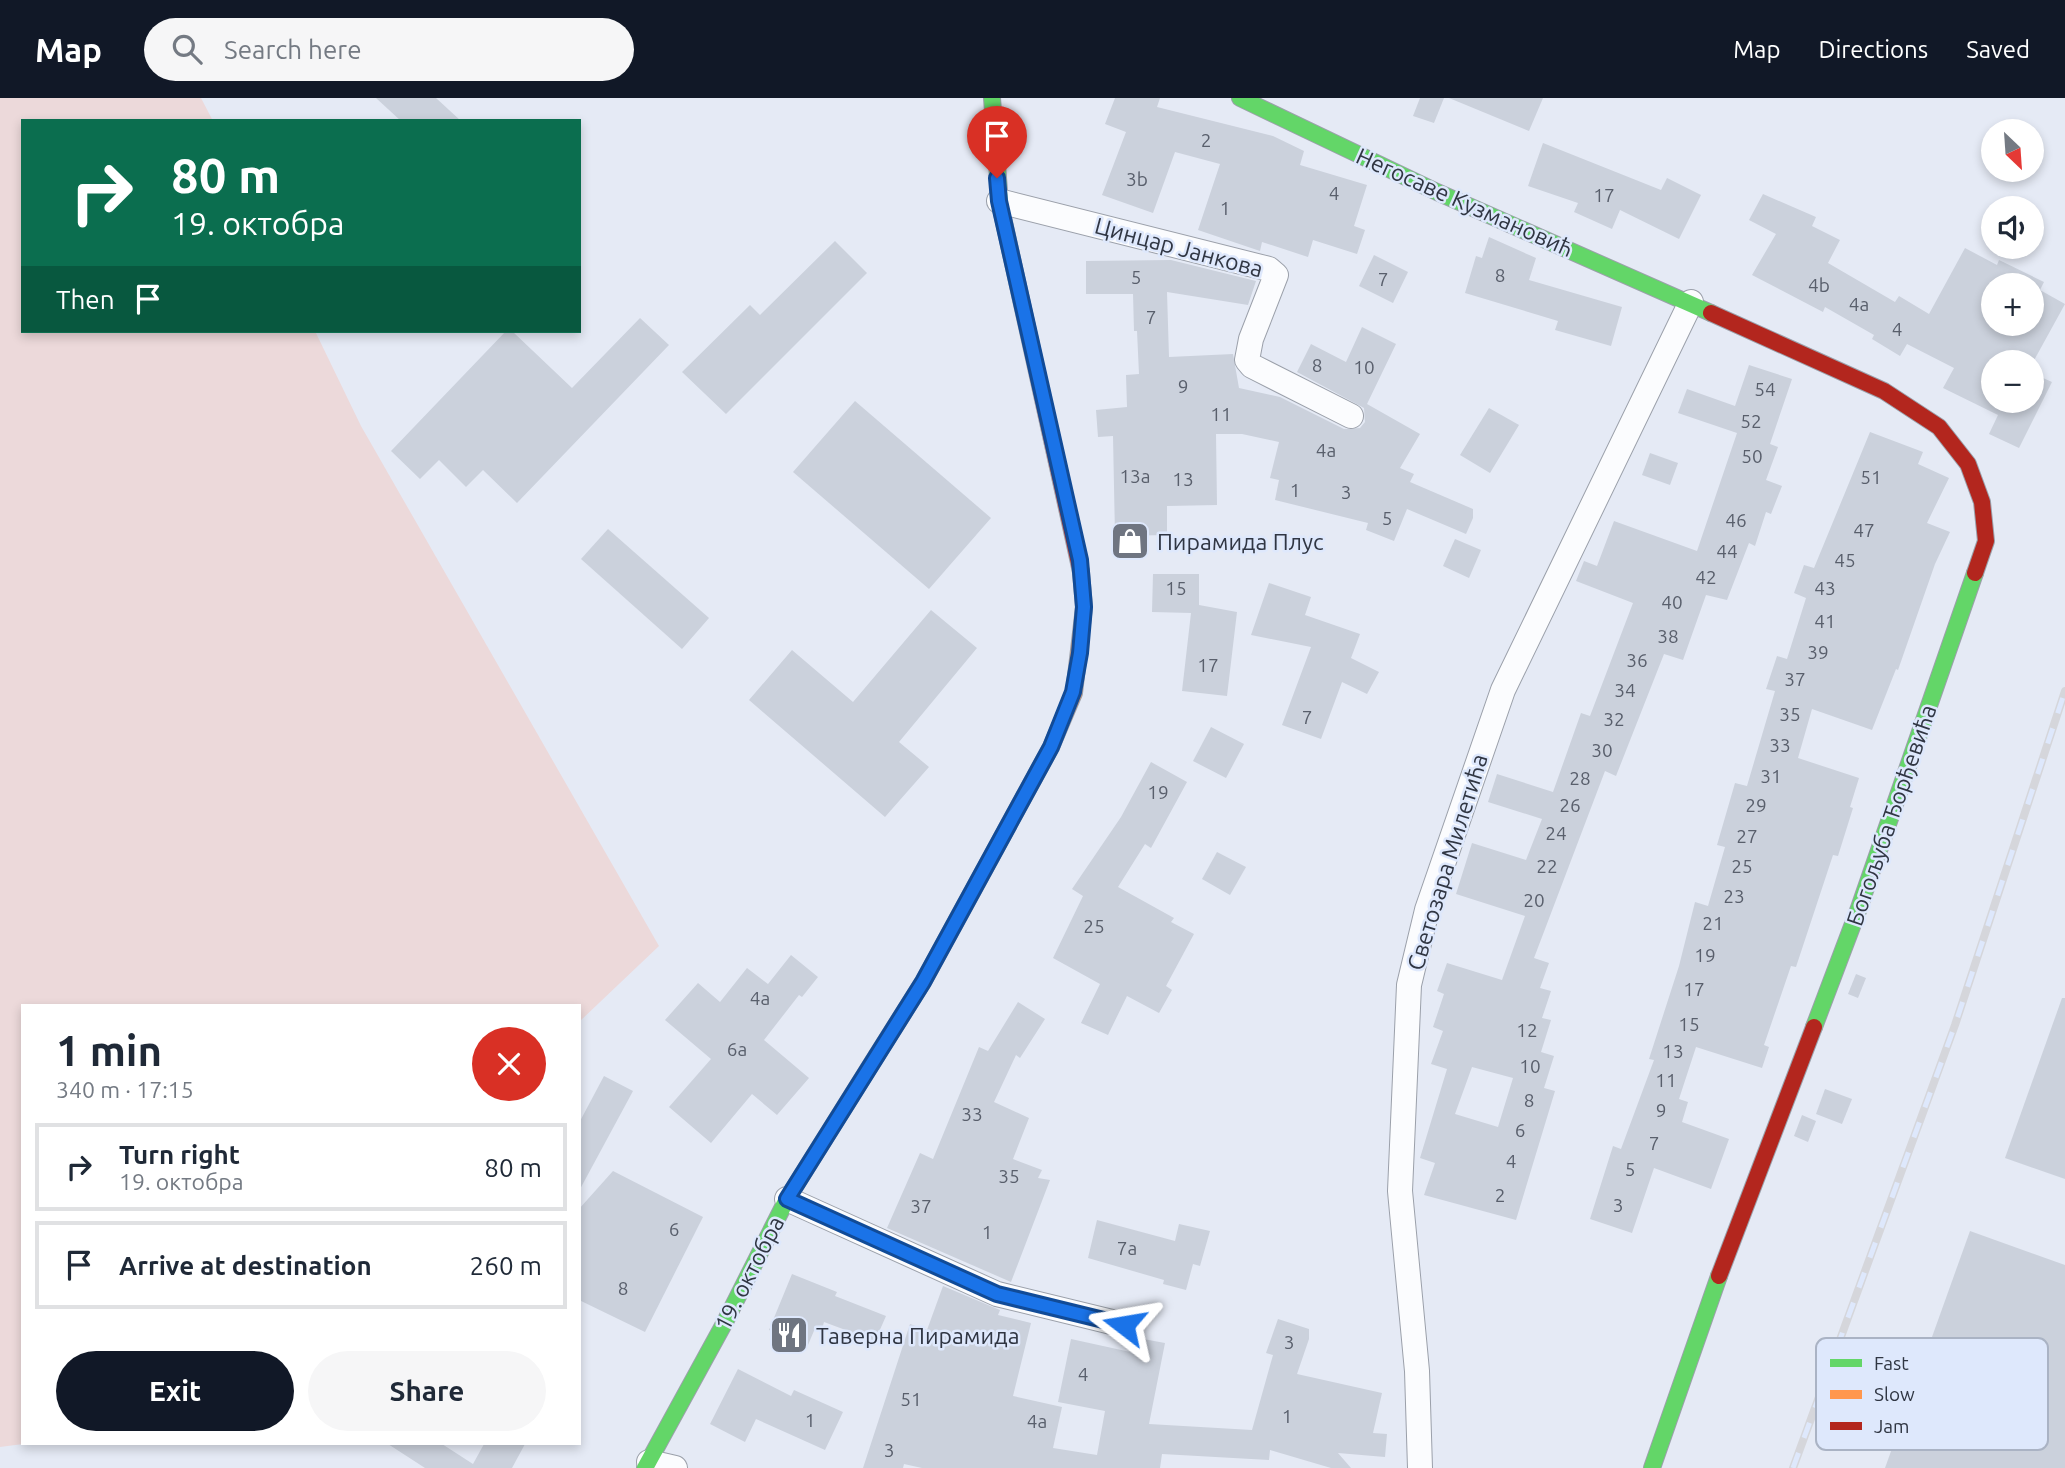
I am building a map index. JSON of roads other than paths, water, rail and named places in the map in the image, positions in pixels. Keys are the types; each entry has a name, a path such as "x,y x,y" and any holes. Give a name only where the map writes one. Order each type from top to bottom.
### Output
{"street":[{"name":"19. октобра","path":"647,1465 787,1199 923,982 1051,747 1073,692 1084,607 1080,560 999,201 992,98"},
{"name":"Негосаве Кузмановић","path":"1240,98 1463,204 1691,302"},
{"name":"Цинцар Јанкова","path":"999,201 1269,269 1276,275 1251,339 1247,360 1252,366 1351,416"},
{"name":"Светозара Милетића","path":"1420,1468 1417,1371 1400,1191 1409,985 1427,910 1503,690 1691,302"},
{"name":"Богољуба Ђорђевића","path":"1652,1468 1722,1268 1859,908 1986,541 1986,516 1977,483 1954,442 1925,417 1890,395 1691,302"},
{"path":"787,1199 997,1294 1124,1325"},
{"path":"647,1465 675,1468"}],"railway":[{"path":"1841,1338 1955,1025 2065,691"},
{"path":"1793,1468 1816,1405"}],"place":[{"name":"Пирамида Плус","path":"1130,541"},
{"name":"Таверна Пирамида","path":"789,1335"}]}
